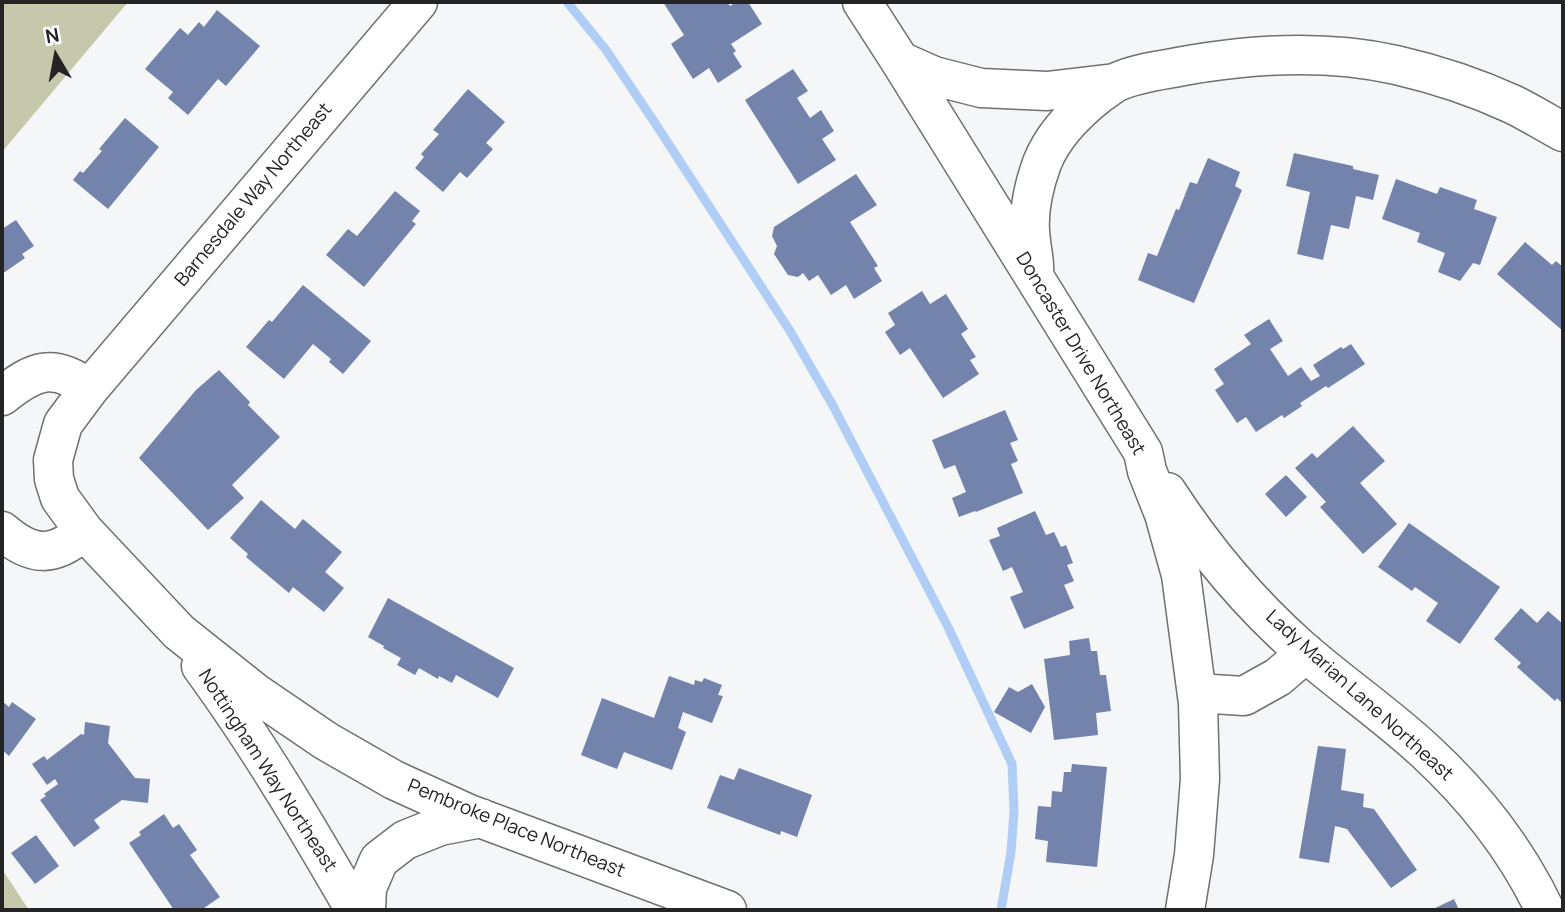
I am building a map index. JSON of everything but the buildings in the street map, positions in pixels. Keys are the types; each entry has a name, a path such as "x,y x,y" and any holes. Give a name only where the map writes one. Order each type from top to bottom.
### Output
{"street":[{"name":"Barnesdale Way Northeast","path":"179,632 84,531 60,498 54,479 53,460 63,424 89,389 418,2"},
{"name":"Doncaster Drive Northeast","path":"862,2 1143,452 1181,575 1197,693 1200,779 1194,855 1185,910"},
{"path":"900,61 934,76 981,88 1047,91 1115,83 1148,73 1269,55 1332,57 1394,65 1455,81 1513,105 1563,132"},
{"path":"1034,277 1030,213 1034,187 1043,161 1055,139 1072,118 1115,83"},
{"path":"2,396 19,382 35,374 56,372 74,378 89,389"},
{"name":"Lady Marian Lane Northeast","path":"1143,452 1176,505 1215,558 1254,603 1306,653 1424,750 1474,800 1507,842 1531,880 1545,910"},
{"path":"2,531 16,543 34,551 52,551 70,544 84,531"},
{"name":"Pembroke Place Northeast","path":"179,632 257,694 326,741 394,780 481,818 727,910"},
{"name":"Nottingham Way Northeast","path":"179,632 185,645 226,700 298,812 355,910"},
{"path":"1197,693 1244,696 1278,677 1306,653"},
{"path":"366,910 367,888 379,860 405,840 440,826 481,818"}],"green space":[{"path":"2,2 128,2 2,152"},
{"path":"2,869 29,910 2,910"}],"waterway":[{"path":"567,2 606,50 790,331 832,404 948,627 1012,764 1014,811 1011,852 1001,910"}]}
